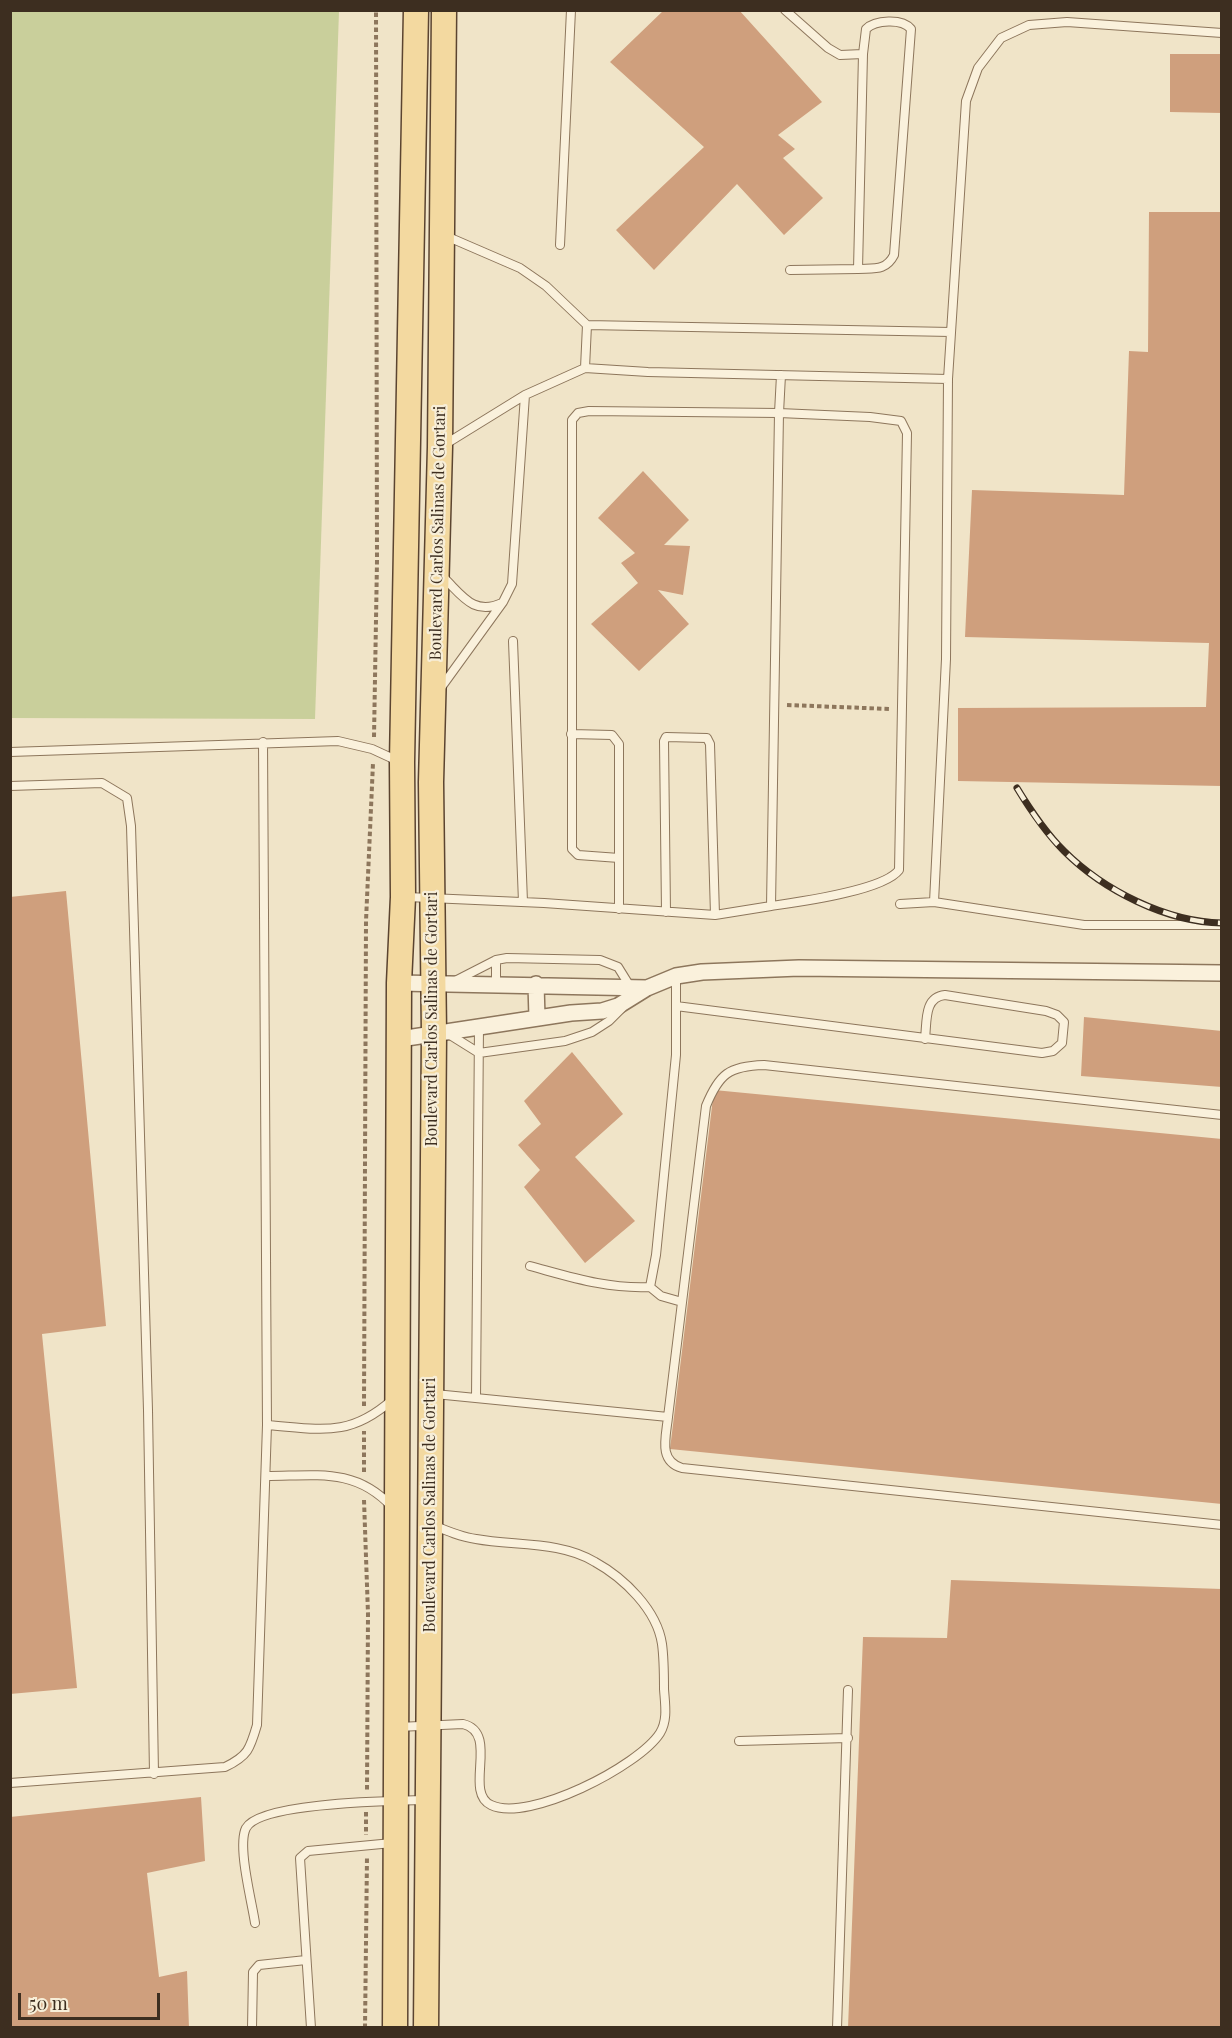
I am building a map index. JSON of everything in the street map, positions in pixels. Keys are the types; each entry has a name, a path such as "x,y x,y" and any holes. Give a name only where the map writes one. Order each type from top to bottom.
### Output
{"main road":[{"name":"Boulevard Carlos Salinas de Gortari","path":"395,2028 398,1727 399,983 403,897 402,762 416,10"},
{"name":"Boulevard Carlos Salinas de Gortari","path":"426,2028 432,1524 430,1393 443,982 433,898 431,782 440,447 444,10"}],"street":[{"path":"400,1039 537,1018 602,1011 631,993 676,976 702,972 799,968 1221,973"},
{"path":"399,983 536,984 631,993"},
{"path":"536,984 537,1018"}],"lane":[{"path":"560,245 571,10"},
{"path":"785,10 834,52 863,54"},
{"path":"790,270 858,269 883,268 889,264 894,255 911,29 905,24 877,21 866,29 863,54 858,269"},
{"path":"934,902 946,659 948,379 966,101 978,68 1002,38 1029,25 1067,22 1221,33"},
{"path":"443,235 520,268 546,286 587,326 951,332"},
{"path":"585,368 587,326"},
{"path":"440,447 525,395 585,368 948,379"},
{"path":"771,906 779,414 782,375"},
{"path":"434,696 503,602 512,584 525,395"},
{"path":"403,897 523,902 715,915 864,887 894,876 899,870 907,433 905,426 895,419 779,414 584,411 572,420 573,852 578,855 619,858"},
{"path":"437,571 475,606 482,609 492,608 503,602"},
{"path":"513,641 523,902"},
{"path":"571,734 608,734 618,739 619,909"},
{"path":"666,912 664,741 666,737 701,737 707,738 710,744 715,915"},
{"path":"10,752 338,741 374,750 402,762"},
{"path":"10,1783 225,1767 242,1759 250,1747 257,1725 267,1425 263,742"},
{"path":"10,786 102,783 127,798 131,826 148,1421 154,1774"},
{"path":"900,904 934,902 1084,925 1221,925"},
{"path":"440,1033 479,1053 565,1041 592,1032 609,1021 631,993 618,967 600,960 507,958 496,960 443,982"},
{"path":"496,960 496,983"},
{"path":"650,1287 656,1255 676,1055 676,976"},
{"path":"676,1006 925,1038 1042,1053 1053,1051 1062,1043 1064,1022 1057,1015 1046,1011 945,995 937,996 932,1001 925,1038"},
{"path":"476,1398 479,1027"},
{"path":"1221,1115 764,1065 746,1066 727,1072 714,1086 706,1106 664,1446 667,1459 672,1465 682,1468 1221,1525"},
{"path":"530,1266 598,1285 624,1288 650,1287 662,1296 682,1302"},
{"path":"430,1393 668,1417"},
{"path":"267,1425 337,1430 364,1420 398,1395"},
{"path":"266,1476 334,1475 364,1484 379,1493 398,1513"},
{"path":"398,1727 463,1724 476,1730 480,1738 481,1789 484,1800 491,1805 504,1808 534,1805 590,1786 618,1770 649,1746 661,1732 666,1715 662,1643 656,1622 637,1596 611,1573 595,1561 576,1553 475,1539 432,1524"},
{"path":"837,2028 848,1690"},
{"path":"739,1742 848,1738"},
{"path":"255,1923 243,1844 245,1830 251,1822 262,1816 302,1808 428,1800"},
{"path":"311,2028 300,1858 308,1851 396,1843"},
{"path":"252,2028 253,1972 259,1965 306,1960"}],"path":[{"path":"365,2028 368,1614 364,1484 366,921 374,750 377,561 376,10"},
{"path":"774,705 902,709"}],"green space":[{"path":"11,10 339,11 315,719 11,718"}],"building":[{"path":"664,10 739,10 822,102 778,135 795,149 783,158 823,198 784,235 737,184 654,270 616,230 704,147 610,62"},
{"path":"1170,54 1222,54 1222,113 1170,112"},
{"path":"1149,212 1222,212 1222,786 958,781 958,708 1206,707 1209,643 965,637 972,490 1124,495 1129,351 1148,352"},
{"path":"643,471 689,520 664,545 690,546 683,595 658,590 689,624 639,671 591,624 638,583 621,563 635,553 598,518"},
{"path":"66,891 106,1326 42,1334 77,1688 10,1694 10,897"},
{"path":"1084,1017 1222,1031 1222,1087 1081,1076"},
{"path":"572,1052 623,1114 575,1157 635,1221 585,1263 524,1187 540,1170 518,1145 541,1124 524,1101"},
{"path":"714,1090 1222,1139 1222,1504 670,1449"},
{"path":"951,1580 1222,1589 1222,2028 848,2028 863,1637 947,1638"},
{"path":"201,1797 205,1861 147,1873 159,1977 187,1971 189,2028 10,2028 10,1817"}],"railway":[{"path":"1017,788 1057,844 1097,879 1116,891 1158,910 1179,917 1222,923"}]}
